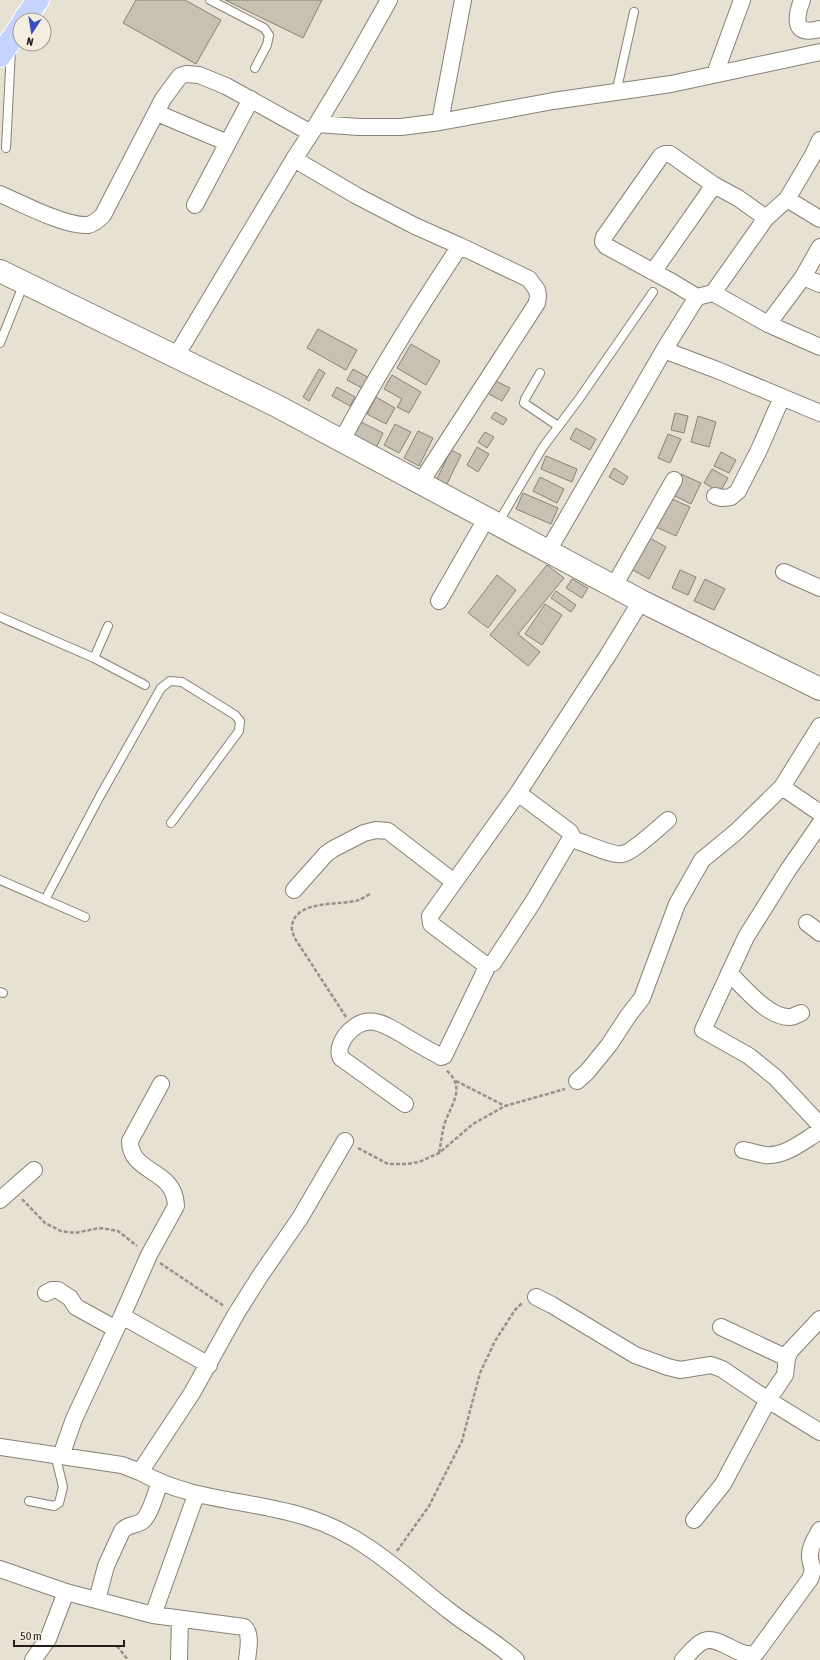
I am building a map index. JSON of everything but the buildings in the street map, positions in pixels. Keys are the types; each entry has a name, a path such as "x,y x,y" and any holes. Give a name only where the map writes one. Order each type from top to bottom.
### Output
{"highway":[{"path":"30,12 38,0"}],"street":[{"path":"176,356 294,158 349,71 389,0"},
{"path":"440,122 463,0"},
{"path":"715,74 742,0"},
{"path":"802,0 797,18 798,25 805,31 809,32 820,29"},
{"path":"0,194 64,221 81,225 90,224 97,221 103,215 163,99 176,80 180,76 186,74 199,75 314,128 401,127 440,122 553,101 670,84 820,52"},
{"path":"195,205 251,99"},
{"path":"157,113 228,143"},
{"path":"766,218 738,198 714,185 670,154 665,154 661,156 616,219 604,237 603,242 606,246 697,297 713,293 766,218 787,199 817,156 820,140"},
{"path":"294,158 357,196 414,226 529,279 537,290 537,303 421,482"},
{"path":"653,272 714,185"},
{"path":"787,199 820,219"},
{"path":"342,440 386,361 460,246"},
{"path":"768,324 803,277 820,247"},
{"path":"0,271 275,405 641,601 820,689"},
{"path":"803,277 820,284"},
{"path":"713,293 768,324 820,348"},
{"path":"548,551 664,350 697,297"},
{"path":"664,350 717,370 820,413"},
{"path":"715,496 722,498 731,496 738,491 759,450 782,397"},
{"path":"614,586 674,480"},
{"path":"439,601 491,522"},
{"path":"784,572 820,588"},
{"path":"488,965 483,963 430,921 430,916 518,793 608,655 641,601"},
{"path":"577,1081 587,1072 609,1045 642,998 677,904 702,860 736,832 782,787 820,726"},
{"path":"782,787 820,813"},
{"path":"405,1104 341,1058 339,1054 340,1046 343,1039 352,1027 373,1021 385,1024 441,1057 444,1056 488,965 493,963 572,839 572,834 570,832 518,793"},
{"path":"572,839 614,854 622,854 630,851 668,820"},
{"path":"820,824 788,870 746,937 703,1030 749,1056 776,1078 820,1125"},
{"path":"294,890 329,852 347,841 376,830 388,831 454,882"},
{"path":"807,923 820,933"},
{"path":"729,973 767,1009 780,1016 791,1018 801,1013"},
{"path":"58,1455 149,1255 176,1206 176,1198 168,1183 135,1159 130,1149 130,1141 161,1084"},
{"path":"743,1150 764,1155 778,1154 788,1151 820,1131"},
{"path":"140,1472 209,1365 236,1314 300,1218 345,1141"},
{"path":"0,1200 34,1170"},
{"path":"46,1293 52,1290 58,1290 70,1298 76,1307 119,1322 209,1365"},
{"path":"536,1297 635,1355 680,1370 712,1365 722,1369 768,1400 820,1432"},
{"path":"694,1520 723,1484 768,1400 785,1375 787,1358 790,1351 820,1319"},
{"path":"721,1326 787,1358"},
{"path":"0,1447 122,1465 160,1482 196,1494 309,1518 346,1533 373,1549 452,1613 516,1660"},
{"path":"97,1600 106,1566 122,1531 125,1527 140,1523 144,1520 149,1512 160,1482"},
{"path":"153,1615 196,1494"},
{"path":"683,1660 700,1643 706,1640 719,1643 744,1655 750,1656 756,1654 810,1579 813,1566 809,1554 820,1530"},
{"path":"0,1569 66,1592 153,1615 244,1627 248,1630 249,1636 247,1660"},
{"path":"33,1660 48,1639 66,1592"},
{"path":"179,1660 180,1619"}],"lane":[{"path":"210,0 264,28 269,35 267,45 255,68"},
{"path":"616,92 634,12"},
{"path":"6,148 11,41"},
{"path":"0,344 24,282"},
{"path":"491,522 543,446 579,399 653,292"},
{"path":"540,373 524,403 558,426"},
{"path":"0,617 94,658 145,685"},
{"path":"94,658 108,626"},
{"path":"46,898 100,796 160,688 170,680 182,682 235,715 240,721 239,731 171,822"},
{"path":"0,880 46,898 85,917"},
{"path":"29,1501 54,1506 59,1503 63,1487 58,1455"}],"path":[{"path":"352,1027 294,937 292,926 295,918 302,911 314,906 359,900 370,894"},
{"path":"443,1068 456,1081 505,1106"},
{"path":"439,1153 443,1130 456,1093 456,1081"},
{"path":"345,1141 388,1164 407,1164 419,1162 439,1153 473,1124 505,1106 564,1089 577,1081"},
{"path":"12,1188 45,1223 61,1231 75,1233 99,1228 118,1231 149,1255 236,1314"},
{"path":"390,1562 429,1506 462,1441 480,1373 495,1341 515,1310 525,1300 536,1297"},
{"path":"117,1646 128,1660"}]}
